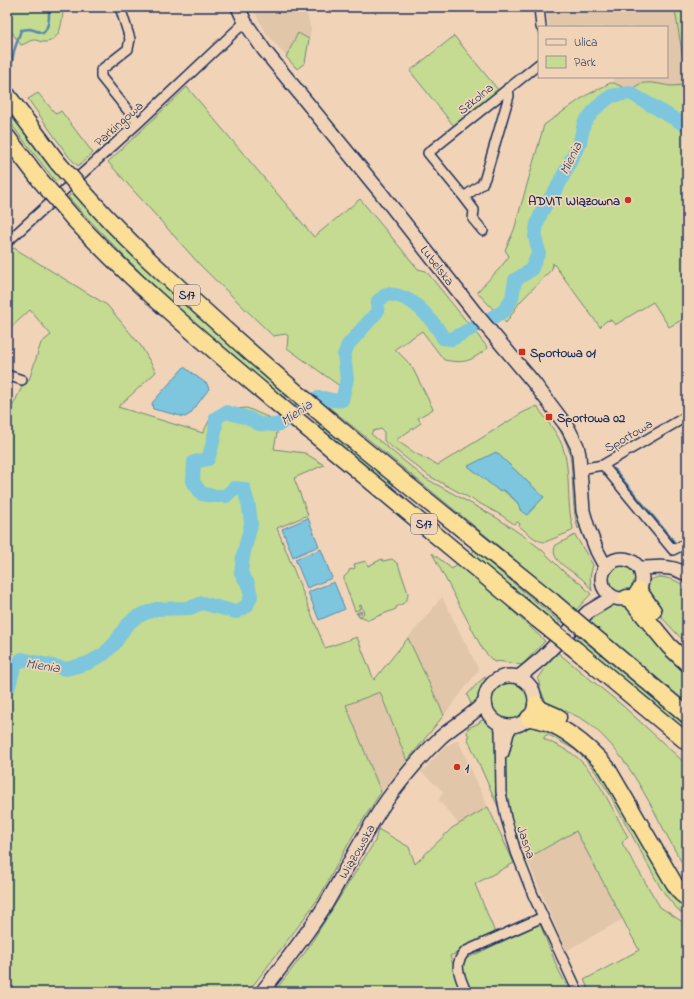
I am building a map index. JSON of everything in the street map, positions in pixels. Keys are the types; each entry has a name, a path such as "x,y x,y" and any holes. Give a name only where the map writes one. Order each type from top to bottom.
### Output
{"highway":[{"name":"S17","path":"7,95 58,163 89,198 147,258 290,388 592,634 687,715"},
{"name":"S17","path":"7,137 40,180 72,217 130,276 210,347 309,430 687,742"},
{"path":"632,587 687,650"},
{"path":"632,587 632,601 669,646 687,663"},
{"path":"536,704 540,709 574,724 602,746 614,762 679,874 687,884"},
{"path":"529,718 536,718 570,734 596,755 607,768 674,883 681,893 687,898"}],"main road":[{"name":"Lubelska","path":"238,7 245,22 264,50 381,193 568,428 577,446 579,455 583,511 588,528 594,541 611,564"},
{"path":"632,587 629,560 611,564 602,577 604,587 608,593 632,587 648,576 660,574 671,576 687,583"},
{"path":"588,612 668,567 681,571 687,575"},
{"path":"519,677 542,658 588,612 604,587"},
{"path":"530,685 542,658"},
{"path":"506,676 519,677 530,685 535,694 536,704 529,718 512,726 494,720 487,710 485,702 486,693 494,681 506,676"},
{"name":"Wiązowska","path":"262,992 317,918 371,825 388,799 423,756 442,737 463,722 485,702"},
{"name":"Wiązowska","path":"463,722 494,720"}],"street":[{"path":"120,7 130,39 128,49 101,70 100,73 101,77 138,123"},
{"path":"539,7 542,26"},
{"name":"Parkingowa","path":"7,242 138,123 245,22"},
{"name":"Szkolna","path":"464,197 428,153 538,65"},
{"path":"483,231 473,219 474,210 464,197 482,184 486,178 509,96 508,88"},
{"path":"7,375 22,380"},
{"name":"Sportowa","path":"580,469 603,465 687,416"},
{"path":"603,465 673,550 687,543"},
{"name":"Jasna","path":"494,720 500,730 501,792 506,818 516,852 543,917 578,992"},
{"name":"Jasna","path":"500,772 505,745 512,726"},
{"path":"466,992 458,971 458,963 460,956 466,950 543,917"}],"shaded area":[{"path":"252,7 305,7 311,29 305,63 297,69 266,33"},
{"path":"546,7 675,7 687,79 687,118 682,118 614,83 613,78 668,78 668,26 549,26"},
{"path":"442,597 479,670 444,715 408,638"},
{"path":"379,692 407,761 381,792 346,705"},
{"path":"458,740 488,807 459,825 439,800 443,791 420,771 425,769 443,748"},
{"path":"576,830 623,919 566,951 527,859"}],"green space":[{"path":"7,7 63,7 62,23 58,34 50,41 44,42 33,40 21,45 7,26"},
{"path":"675,10 683,10 687,13 687,57 683,58"},
{"path":"298,33 309,39 305,63 297,69 286,57"},
{"path":"454,36 499,91 454,126 410,71"},
{"name":"ADVIT Wiązowna","path":"610,83 614,83 631,91 639,84 644,83 655,83 671,86 687,84 687,317 669,327 653,302 615,325 611,320 606,321 600,327 553,263 552,269 519,303 506,323 477,292 501,267 509,256 505,250 514,230 544,125 585,96"},
{"path":"187,87 314,237 360,199 418,269 426,271 488,348 472,359 458,362 444,360 422,331 395,349 413,369 433,409 418,418 421,423 396,440 415,453 438,465 522,413 537,406 556,433 564,451 573,528 572,531 542,542 519,526 520,524 518,522 514,524 501,515 429,476 384,441 384,432 381,429 373,431 371,434 425,478 497,518 525,537 542,550 564,572 580,583 591,594 575,611 546,585 324,403 344,405 346,404 348,392 287,348 288,336 286,334 273,336 201,266 108,162","holes":["503,490 544,497 521,511 517,502"]},
{"path":"38,93 56,114 61,111 93,153 78,166 69,157 28,99"},
{"path":"7,107 61,178 56,182 7,119"},
{"path":"73,193 162,284 287,396 283,398 254,375 171,302 118,250 68,197"},
{"path":"14,248 107,305 141,346 156,372 118,407 203,433 211,417 220,410 247,408 279,422 274,449 305,453 324,465 294,478 308,515 277,528 325,648 357,637 374,680 408,638 444,715 407,761 380,692 346,705 381,792 352,837 320,896 248,992 7,992 7,417 24,383 29,380 41,343 51,335 30,310 7,331 7,252"},
{"path":"317,422 394,485 391,487 319,428 315,424"},
{"path":"558,427 563,431 572,451 581,525 578,529 573,502 570,455 567,444"},
{"path":"575,535 593,565 590,577 592,591 583,580 562,565 555,556 554,550 556,545"},
{"path":"474,550 560,622 558,625 472,554"},
{"path":"432,553 452,569 458,563 545,641 522,665 494,662 483,650"},
{"path":"382,559 383,561 392,559 398,564 408,596 405,602 396,607 396,609 368,620 358,616 356,613 361,611 362,613 358,613 358,615 361,616 364,613 361,605 359,606 360,609 355,611 344,581 344,577 349,570 355,568 354,564 366,561 368,566"},
{"path":"622,564 633,568 637,579 633,590 622,594 611,590 607,579 611,568"},
{"path":"658,577 673,580 687,587 687,644 662,618 646,595 646,584"},
{"path":"614,602 627,604 687,669 687,703 588,623 588,617"},
{"path":"578,636 687,726 687,732 575,639"},
{"path":"557,652 623,706 687,765 687,871 632,772 619,754 604,737 587,722 546,702 538,679 549,658"},
{"path":"485,677 485,686 482,694 473,708 467,695"},
{"path":"510,681 518,683 524,687 528,693 530,701 528,709 524,715 518,719 510,721 502,719 496,715 492,709 490,701 492,693 496,687 502,683"},
{"path":"484,720 494,726 497,733 496,792 500,811 467,737 469,736 467,733 468,728"},
{"path":"532,723 543,726 589,755 687,904 687,917 675,907 660,887 609,793 585,759 575,750 549,735 546,735 544,739 575,756 587,767 600,785 628,837 622,843 660,907 687,925 687,992 590,992 584,980 639,950 576,831 524,860 524,853 529,849 528,843 519,843 516,839 506,803 504,764 512,733 516,729"},
{"path":"488,807 514,863 475,884 496,935 450,956 463,992 274,992 306,951 375,841 378,829 409,847 415,864 452,828"},
{"path":"540,924 557,967 570,992 471,992 461,966 463,960"}],"water":[{"path":"184,367 207,384 209,389 190,414 185,417 153,409 152,403"},
{"path":"496,452 544,497 527,515 521,511 517,502 504,490 499,491 468,466"},
{"path":"308,518 319,546 293,557 282,529"},
{"path":"321,549 332,578 307,588 295,559"},
{"path":"334,582 345,609 319,620 308,592"}],"waterway":[{"path":"7,78 10,73 14,51 21,30 30,29 43,33 48,24 49,7"},
{"name":"Mienia","path":"7,688 9,686 14,667 22,659 66,669 88,663 104,654 115,643 126,626 136,617 156,609 190,608 202,603 236,612 247,606 251,596 248,584 241,573 243,556 251,524 249,507 244,489 234,488 226,496 214,496 202,494 193,482 194,462 208,459 214,438 216,418 226,412 248,418 259,424 274,425 280,424 314,399 322,398 335,401 342,400 347,379 344,355 348,345 377,312 378,301 387,294 402,297 414,304 429,318 443,338 452,339 504,311 512,298 515,280 531,270 539,252 535,237 537,224 542,211 558,186 580,142 584,123 596,108 611,96 630,93 687,126"},
{"path":"614,469 676,544"}],"place":[{"name":"ADVIT Wiązowna","path":"628,200"},
{"name":"Sportowa 01","path":"522,352"},
{"name":"Sportowa 02","path":"549,417"},
{"name":"1","path":"457,767"}]}
